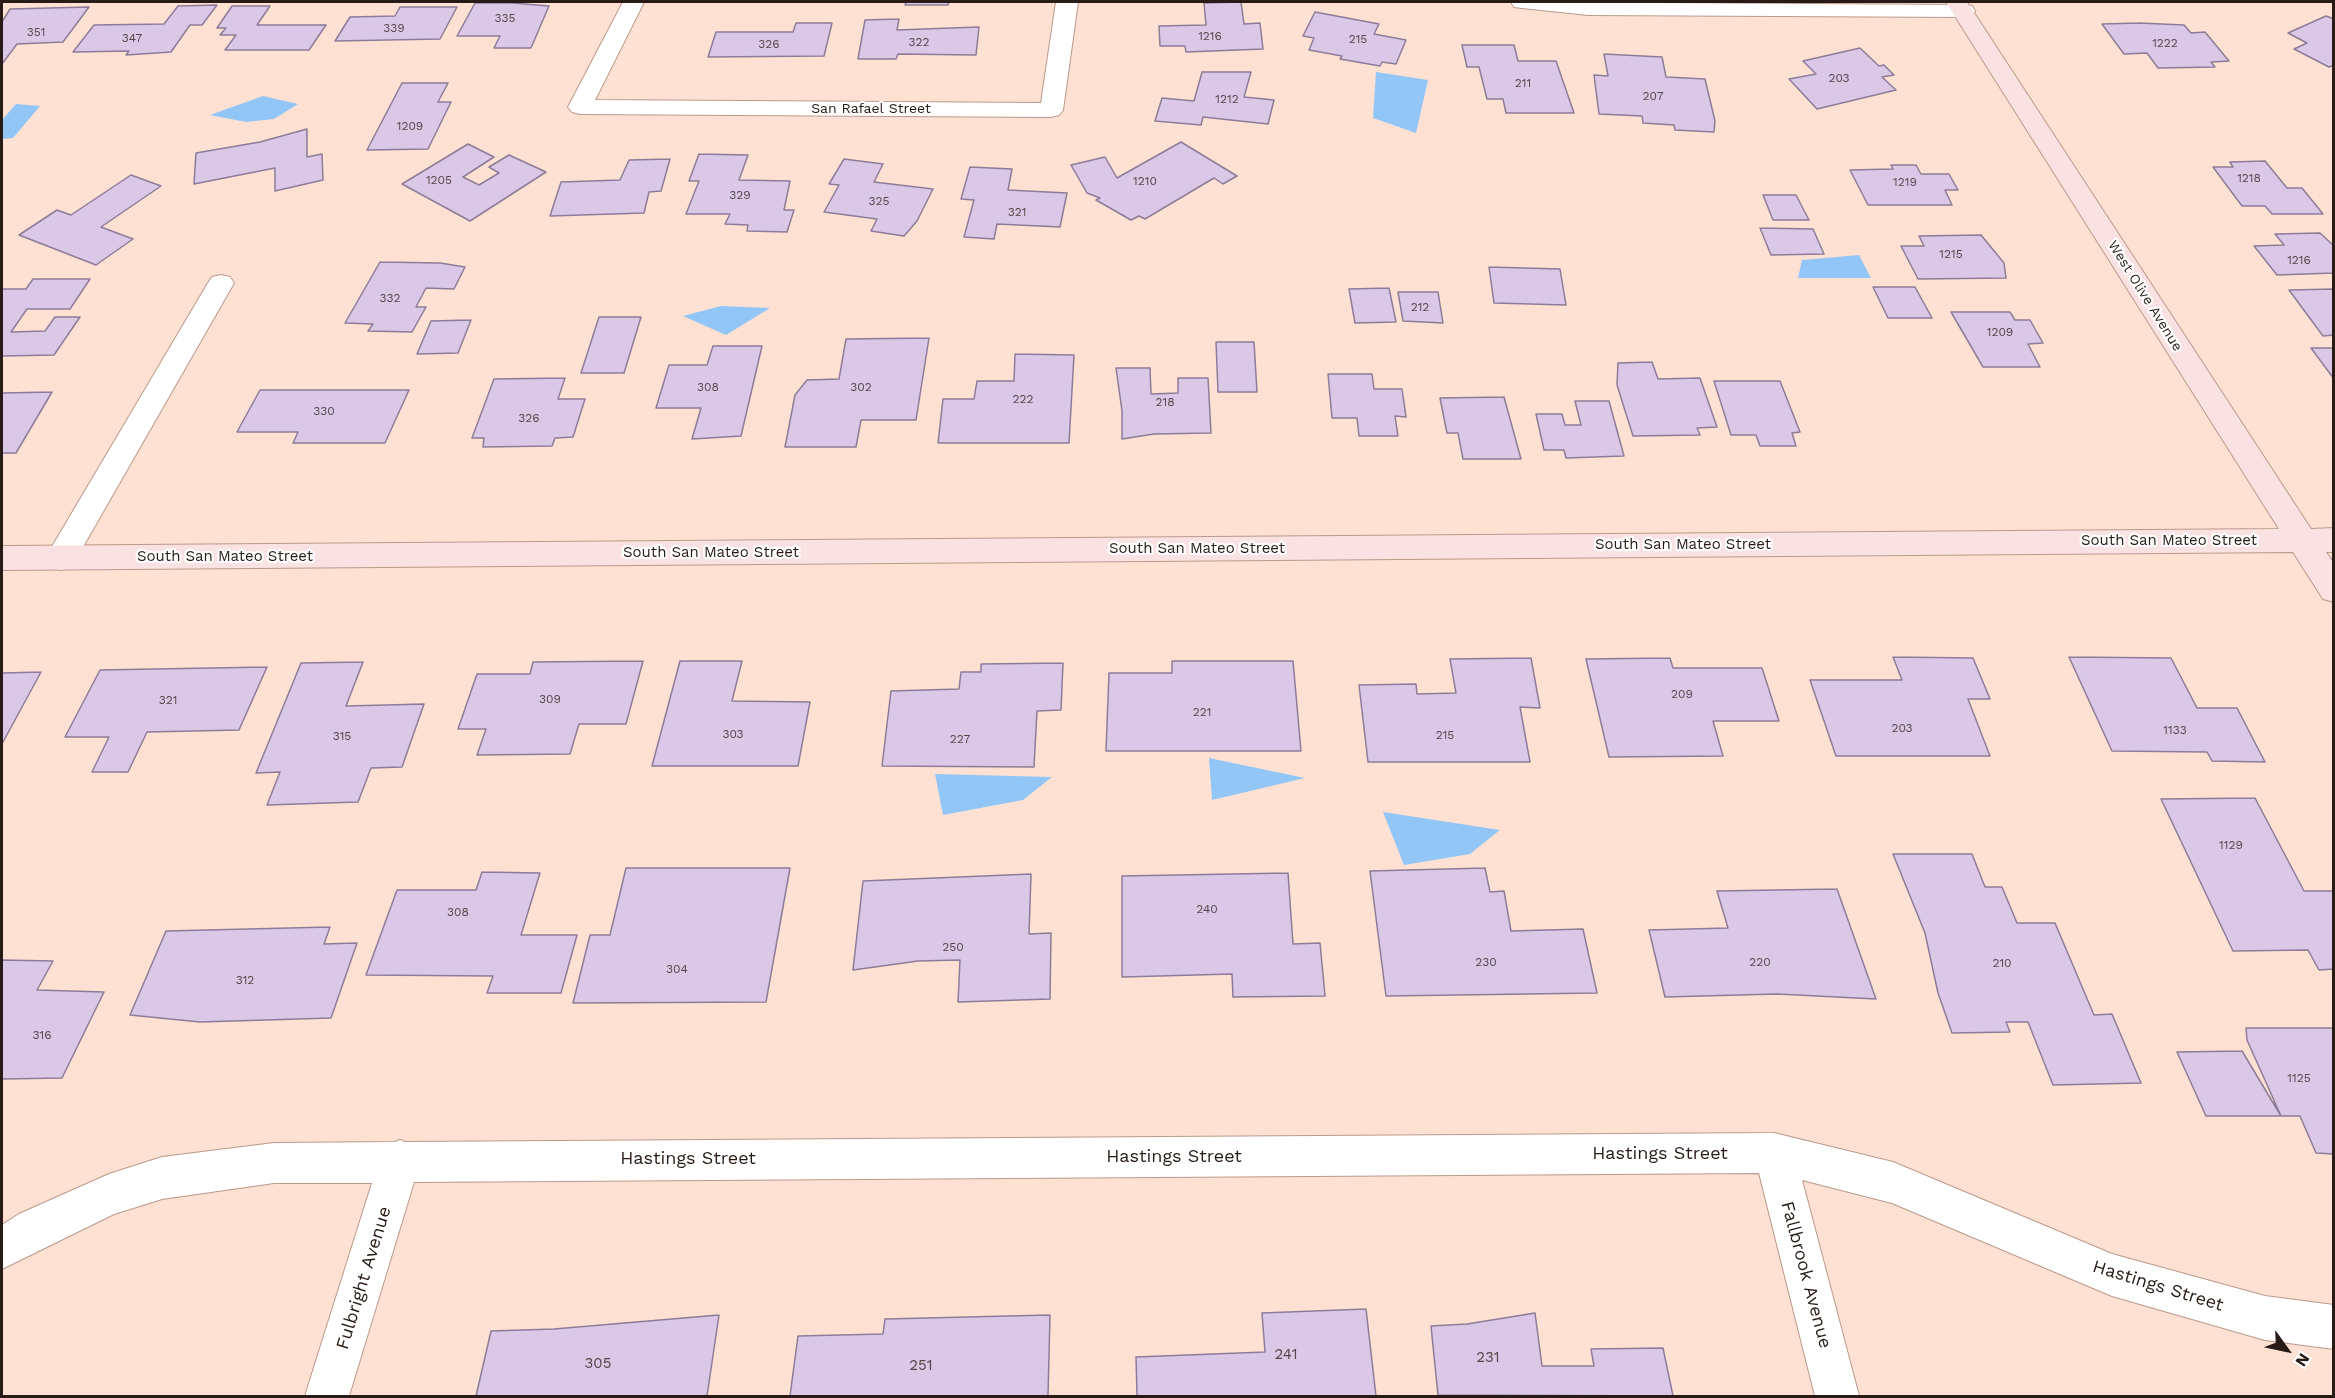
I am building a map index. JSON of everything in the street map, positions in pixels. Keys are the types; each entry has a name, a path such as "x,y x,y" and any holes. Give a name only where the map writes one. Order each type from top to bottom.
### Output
{"street":[{"name":"San Rafael Street","path":"633,2 580,107 1051,110 1066,2"},
{"path":"1522,2 1588,9 1960,6"},
{"name":"West Olive Avenue","path":"1960,6 2334,590"},
{"path":"61,558 221,283"},
{"name":"South San Mateo Street","path":"2,558 2334,540"},
{"name":"Hastings Street","path":"2,1248 34,1229 109,1195 162,1178 274,1163 400,1160 1774,1154 1893,1183 2112,1275 2265,1318 2334,1327"},
{"name":"Fallbrook Avenue","path":"1774,1154 1837,1396"},
{"name":"Fulbright Avenue","path":"327,1396 400,1160"}],"water":[{"path":"1376,72 1428,80 1416,133 1373,118"},
{"path":"263,96 298,104 274,119 246,122 210,115"},
{"path":"16,104 40,106 13,138 2,139 2,120"},
{"path":"1859,255 1871,278 1798,278 1802,260"},
{"path":"721,306 770,308 726,335 683,316"},
{"path":"1209,758 1305,778 1212,800"},
{"path":"935,774 1052,777 1023,800 943,815"},
{"path":"1383,812 1500,830 1470,854 1404,865"}],"building":[{"path":"906,2 949,2 948,5 905,5"},
{"path":"1241,2 1244,24 1260,23 1263,49 1186,52 1185,46 1160,46 1159,26 1206,25 1204,3"},
{"path":"475,3 549,6 531,48 494,48 500,36 457,36"},
{"path":"217,5 202,25 190,25 171,52 126,55 129,51 73,52 94,25 164,24 178,6"},
{"path":"232,6 270,6 257,25 326,25 309,50 225,50 236,35 220,35 226,28 217,28"},
{"path":"89,7 63,42 17,44 2,64 2,22 10,9"},
{"path":"400,7 457,7 440,39 335,41 350,17 395,16"},
{"path":"1315,12 1379,24 1374,34 1406,40 1396,64 1382,62 1380,66 1340,59 1342,56 1309,50 1314,38 1303,36"},
{"path":"2326,16 2334,19 2334,65 2329,67 2294,49 2307,43 2288,33"},
{"path":"899,19 897,30 979,27 976,55 898,54 896,59 858,59 865,20"},
{"path":"796,23 832,23 824,56 708,57 716,32 793,32"},
{"path":"2102,24 2184,25 2191,33 2205,32 2229,61 2211,62 2215,67 2158,68 2147,53 2124,54"},
{"path":"1462,45 1514,45 1518,61 1556,61 1574,113 1506,113 1503,99 1487,99 1479,67 1467,67"},
{"path":"1860,48 1879,66 1884,65 1894,75 1882,77 1896,90 1817,109 1789,79 1816,74 1803,61"},
{"path":"1604,54 1662,57 1666,77 1705,79 1715,121 1714,132 1675,130 1674,125 1643,123 1642,116 1599,114 1594,75 1608,76"},
{"path":"1202,72 1251,72 1244,97 1274,100 1268,124 1203,117 1201,125 1155,121 1162,98 1194,101"},
{"path":"402,83 448,83 438,102 451,102 428,149 367,150"},
{"path":"307,129 307,157 322,154 323,180 275,191 275,168 194,184 196,153 260,142"},
{"path":"1181,142 1237,176 1223,184 1214,178 1145,219 1139,216 1131,220 1096,200 1100,198 1087,193 1071,165 1105,157 1117,178"},
{"path":"468,144 494,157 463,177 479,185 499,173 489,167 509,155 546,172 470,221 402,184"},
{"path":"699,154 748,155 739,180 790,181 784,210 794,210 787,232 747,231 748,225 725,224 730,214 686,214 699,181 689,181"},
{"path":"670,159 661,191 649,192 644,213 550,216 561,182 620,180 629,160"},
{"path":"844,159 883,164 874,182 933,189 917,221 904,236 871,231 877,219 824,212 839,185 829,184"},
{"path":"2265,161 2287,188 2302,188 2323,214 2272,214 2265,206 2242,206 2213,167 2233,167 2230,162"},
{"path":"1891,165 1916,165 1921,174 1949,174 1958,190 1945,190 1952,205 1868,205 1850,170 1893,169"},
{"path":"970,167 1012,169 1008,190 1067,193 1060,227 997,224 994,239 964,237 974,200 961,199"},
{"path":"131,175 161,186 101,227 133,239 96,265 19,235 57,210 71,215"},
{"path":"1763,195 1796,195 1809,220 1773,220"},
{"path":"1760,228 1813,229 1824,254 1771,255"},
{"path":"2320,233 2334,246 2334,273 2277,275 2254,246 2284,245 2275,234"},
{"path":"1981,235 2004,263 2006,278 1918,279 1901,246 1924,246 1919,236"},
{"path":"380,262 440,263 465,267 454,289 426,288 416,307 426,307 412,332 368,331 373,324 345,323"},
{"path":"1489,267 1560,269 1566,305 1494,303"},
{"path":"33,279 90,279 70,309 27,309 11,332 45,331 55,317 80,317 54,355 2,356 2,289 26,289"},
{"path":"1873,287 1915,287 1932,318 1888,318"},
{"path":"1389,288 1396,322 1355,323 1349,289"},
{"path":"2334,289 2334,335 2323,336 2289,290"},
{"path":"1398,292 1438,292 1443,323 1403,321"},
{"path":"1951,312 2010,312 2015,320 2030,320 2043,343 2028,344 2040,367 1983,367"},
{"path":"599,317 641,317 624,373 581,373"},
{"path":"471,320 458,353 417,354 431,321"},
{"path":"929,338 916,420 861,420 856,447 785,447 795,395 807,380 839,379 846,339"},
{"path":"1216,342 1254,342 1257,392 1218,392"},
{"path":"713,346 762,346 741,436 692,439 701,408 656,408 669,365 707,365"},
{"path":"2311,348 2334,348 2334,379"},
{"path":"1015,354 1074,355 1069,443 938,443 943,399 974,399 977,381 1014,381"},
{"path":"1652,362 1658,379 1700,378 1717,427 1697,428 1700,435 1633,436 1617,385 1618,363"},
{"path":"1116,368 1150,368 1151,394 1178,393 1178,378 1208,378 1211,433 1154,434 1122,439 1122,411"},
{"path":"1328,374 1372,374 1374,389 1402,389 1406,417 1395,416 1398,436 1359,436 1357,418 1332,418"},
{"path":"565,378 558,399 585,399 573,437 555,438 552,446 483,447 484,438 472,438 494,379"},
{"path":"1714,381 1780,381 1800,432 1792,433 1796,446 1760,446 1756,435 1731,435"},
{"path":"260,390 409,390 385,443 293,443 298,432 237,432"},
{"path":"52,392 16,453 2,453 2,393"},
{"path":"1504,397 1521,459 1463,459 1458,433 1447,433 1440,398"},
{"path":"1575,401 1609,401 1624,456 1566,458 1564,450 1544,450 1536,414 1562,414 1565,425 1581,425"},
{"path":"1893,657 1973,658 1990,699 1968,699 1990,756 1836,756 1810,680 1902,680"},
{"path":"2069,657 2171,658 2197,708 2237,708 2265,762 2212,761 2207,752 2112,751"},
{"path":"1531,658 1540,708 1520,707 1530,762 1368,762 1359,685 1416,684 1417,694 1456,693 1450,659"},
{"path":"1670,658 1673,668 1762,668 1779,721 1713,721 1723,756 1609,757 1586,659"},
{"path":"643,661 626,724 579,724 570,754 477,755 486,729 458,729 477,674 530,674 533,662"},
{"path":"680,661 742,661 732,701 810,702 798,766 652,766"},
{"path":"1172,661 1293,661 1301,751 1106,751 1109,673 1172,673"},
{"path":"363,662 346,706 424,704 402,767 371,768 358,802 267,805 280,772 256,773 301,663"},
{"path":"1063,663 1061,710 1037,711 1034,767 882,766 891,691 959,689 961,672 981,672 981,664"},
{"path":"267,667 239,730 147,732 128,772 92,772 109,737 65,737 100,670"},
{"path":"41,672 2,744 2,673"},
{"path":"2255,798 2304,891 2334,891 2334,969 2319,970 2308,950 2233,951 2161,799"},
{"path":"1893,854 1972,854 1985,887 2002,887 2017,923 2055,923 2094,1015 2112,1014 2141,1083 2053,1085 2028,1022 2006,1022 2010,1032 1952,1033 1938,993 1925,933"},
{"path":"626,868 790,868 766,1002 573,1003 590,935 610,935"},
{"path":"1485,868 1490,892 1504,891 1511,931 1583,929 1597,993 1386,996 1370,871"},
{"path":"482,872 540,873 521,935 577,935 561,993 487,993 493,976 366,975 397,890 476,890"},
{"path":"1288,873 1293,944 1320,943 1325,996 1233,997 1232,974 1122,977 1122,876"},
{"path":"1031,874 1029,934 1051,933 1050,999 958,1002 960,960 918,961 853,970 863,881"},
{"path":"1837,889 1876,999 1777,994 1665,997 1649,930 1728,928 1717,891"},
{"path":"330,927 324,944 357,943 331,1018 200,1022 130,1015 166,931"},
{"path":"2,960 53,961 37,990 104,992 62,1078 2,1079"},
{"path":"2246,1028 2334,1028 2334,1154 2316,1153 2300,1116 2281,1116 2247,1040"},
{"path":"2242,1051 2281,1116 2206,1116 2177,1052"},
{"path":"1366,1309 1376,1396 1137,1396 1136,1357 1265,1352 1262,1313"},
{"path":"1535,1313 1542,1366 1594,1366 1591,1349 1663,1348 1673,1396 1438,1395 1431,1326 1467,1324"},
{"path":"719,1315 707,1396 476,1396 491,1331 554,1329"},
{"path":"1050,1315 1048,1396 790,1396 798,1336 883,1334 885,1319"}]}
